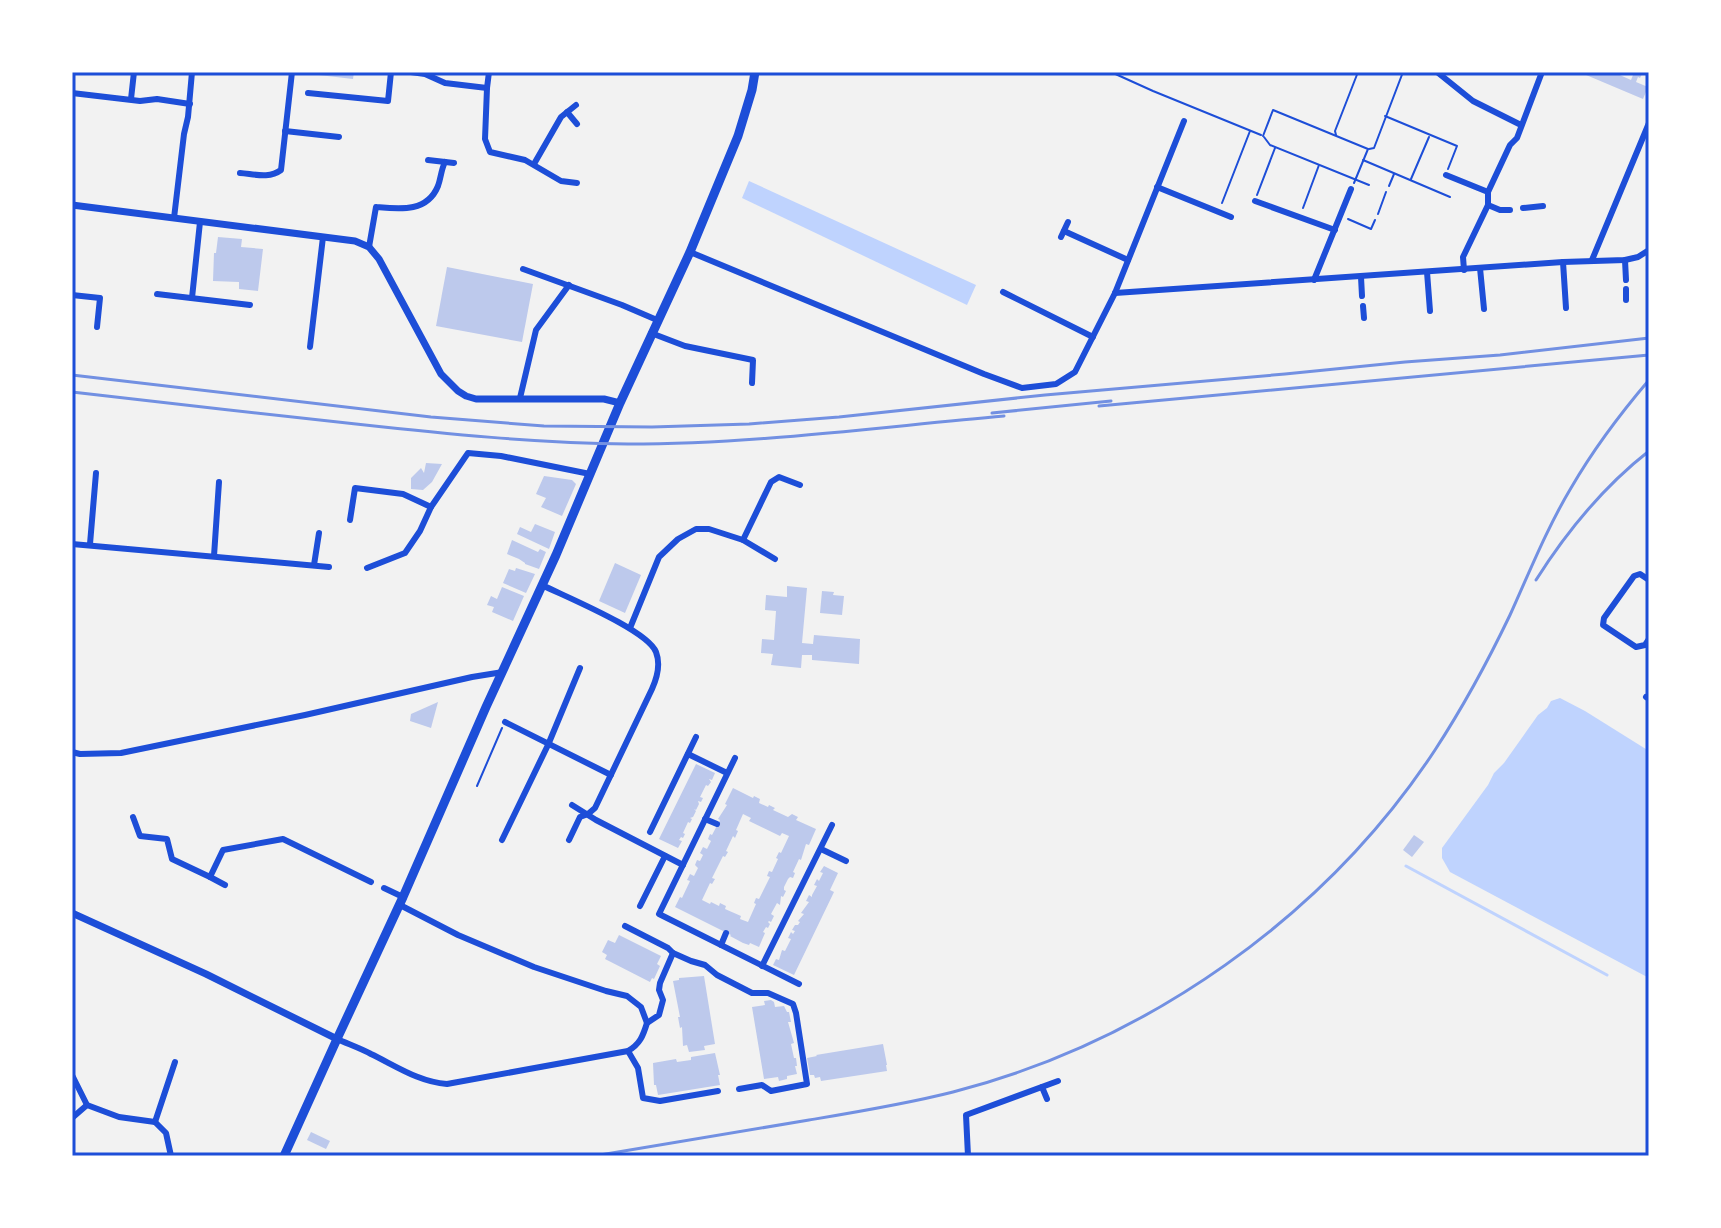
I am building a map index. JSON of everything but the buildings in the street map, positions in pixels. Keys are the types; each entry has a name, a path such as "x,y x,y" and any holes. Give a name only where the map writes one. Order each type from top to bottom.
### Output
{"main road":[{"path":"284,1156 402,901 651,333 690,252 738,136 755,72"}],"street":[{"path":"131,99 134,72"},
{"path":"174,218 192,72"},
{"path":"240,173 268,176 281,170 292,72"},
{"path":"308,93 388,101 391,72"},
{"path":"411,72 425,74 445,83 487,88"},
{"path":"489,72 485,139 490,152 517,157 561,181 577,183"},
{"path":"1437,72 1473,101 1521,125"},
{"path":"1464,270 1463,257 1488,205 1488,192 1510,145 1517,138 1542,72"},
{"path":"72,93 190,104"},
{"path":"534,164 557,122 576,105"},
{"path":"567,112 577,124"},
{"path":"690,252 1022,388 1056,384 1075,372 1115,293 1184,121"},
{"path":"1592,260 1649,123"},
{"path":"285,131 339,137"},
{"path":"428,160 454,163"},
{"path":"369,247 376,207 403,210 422,204 438,187 445,162"},
{"path":"1446,175 1488,192"},
{"path":"1157,187 1231,217"},
{"path":"1314,280 1351,189"},
{"path":"1255,201 1335,230"},
{"path":"72,205 355,241 369,247 379,259 441,374 466,396 476,399 604,399 620,403"},
{"path":"1488,205 1510,210"},
{"path":"1523,208 1543,206"},
{"path":"192,298 200,222"},
{"path":"1068,222 1062,234 1128,260"},
{"path":"310,347 323,237"},
{"path":"1115,293 1625,260 1649,250"},
{"path":"1625,260 1626,280"},
{"path":"1563,262 1566,308"},
{"path":"1480,268 1484,309"},
{"path":"523,269 657,320"},
{"path":"1427,272 1430,311"},
{"path":"1361,277 1362,296"},
{"path":"520,398 536,330 569,285"},
{"path":"1626,289 1626,300"},
{"path":"1003,292 1093,337"},
{"path":"157,294 250,305"},
{"path":"72,295 100,298 97,327"},
{"path":"1363,306 1364,318"},
{"path":"651,333 685,346 753,360 752,383"},
{"path":"367,568 405,553 431,507 468,453 592,469"},
{"path":"90,544 96,473"},
{"path":"743,540 771,482 779,477 800,485"},
{"path":"214,556 219,482"},
{"path":"350,520 355,488 403,494 431,507"},
{"path":"630,628 659,557 678,539 696,529 709,529 743,540 775,559"},
{"path":"314,565 319,533"},
{"path":"72,544 329,567"},
{"path":"1649,580 1640,574 1634,576 1604,618 1603,625 1636,647 1645,645 1649,639"},
{"path":"542,585 630,628 656,652 657,677 595,808 580,817 569,840"},
{"path":"502,840 548,745 580,668"},
{"path":"72,752 121,753 503,672"},
{"path":"505,722 611,775"},
{"path":"650,832 696,737"},
{"path":"688,754 727,773"},
{"path":"735,758 659,914 799,984"},
{"path":"572,805 683,865"},
{"path":"133,817 140,836 167,839 172,859 225,885"},
{"path":"705,819 717,824"},
{"path":"762,966 832,825"},
{"path":"210,877 223,850 283,839 371,882"},
{"path":"821,849 846,861"},
{"path":"640,906 665,856"},
{"path":"72,913 206,974 414,1077 435,1083 447,1084 628,1051 636,1047 643,1037 647,1023 641,1007 627,996 534,967 458,935 384,888"},
{"path":"625,926 673,953 705,965 717,975 752,993 768,993 793,1004 807,1084 771,1091 762,1085 739,1089"},
{"path":"721,945 726,933"},
{"path":"647,1023 659,1015 663,1000 660,983 673,953"},
{"path":"628,1051 638,1068 643,1098 660,1101 718,1091"},
{"path":"155,1122 175,1062"},
{"path":"72,1075 87,1105 119,1117 155,1122 166,1133 171,1156"},
{"path":"968,1156 966,1115 1058,1081"},
{"path":"1042,1087 1047,1099"},
{"path":"72,1118 87,1105"}],"path":[{"path":"1111,72 1263,136 1270,145 1369,185"},
{"path":"1337,136 1335,131 1358,72"},
{"path":"1263,136 1273,110 1368,149 1374,148 1403,72"},
{"path":"1385,116 1457,146 1446,175"},
{"path":"1218,212 1251,131"},
{"path":"1411,180 1430,134"},
{"path":"1255,201 1276,147"},
{"path":"1351,189 1368,149"},
{"path":"1363,160 1450,197"},
{"path":"1299,217 1319,164"},
{"path":"1389,186 1394,173"},
{"path":"1378,214 1386,192"},
{"path":"1341,216 1371,229 1375,220"},
{"path":"477,786 505,722"}],"water":[{"path":"749,181 976,285 967,305 742,198"},
{"path":"1560,698 1649,751 1649,978 1450,872 1442,858 1442,848 1494,773 1538,715 1551,701"}],"waterway":[{"path":"1406,866 1607,975"}],"railway":[{"path":"72,375 431,417 544,426 652,427 839,417 1045,395 1500,355 1649,338"},
{"path":"1099,406 1649,355"},
{"path":"594,1156 863,1111 953,1092 1025,1070 1095,1041 1162,1006 1226,965 1285,918 1341,867 1391,811 1435,750 1465,701 1571,488 1607,432 1649,380"},
{"path":"72,392 424,431 526,440 628,444 722,441 1004,416"},
{"path":"992,413 1111,401"},
{"path":"1536,580 1587,511 1616,479 1649,451"}]}
